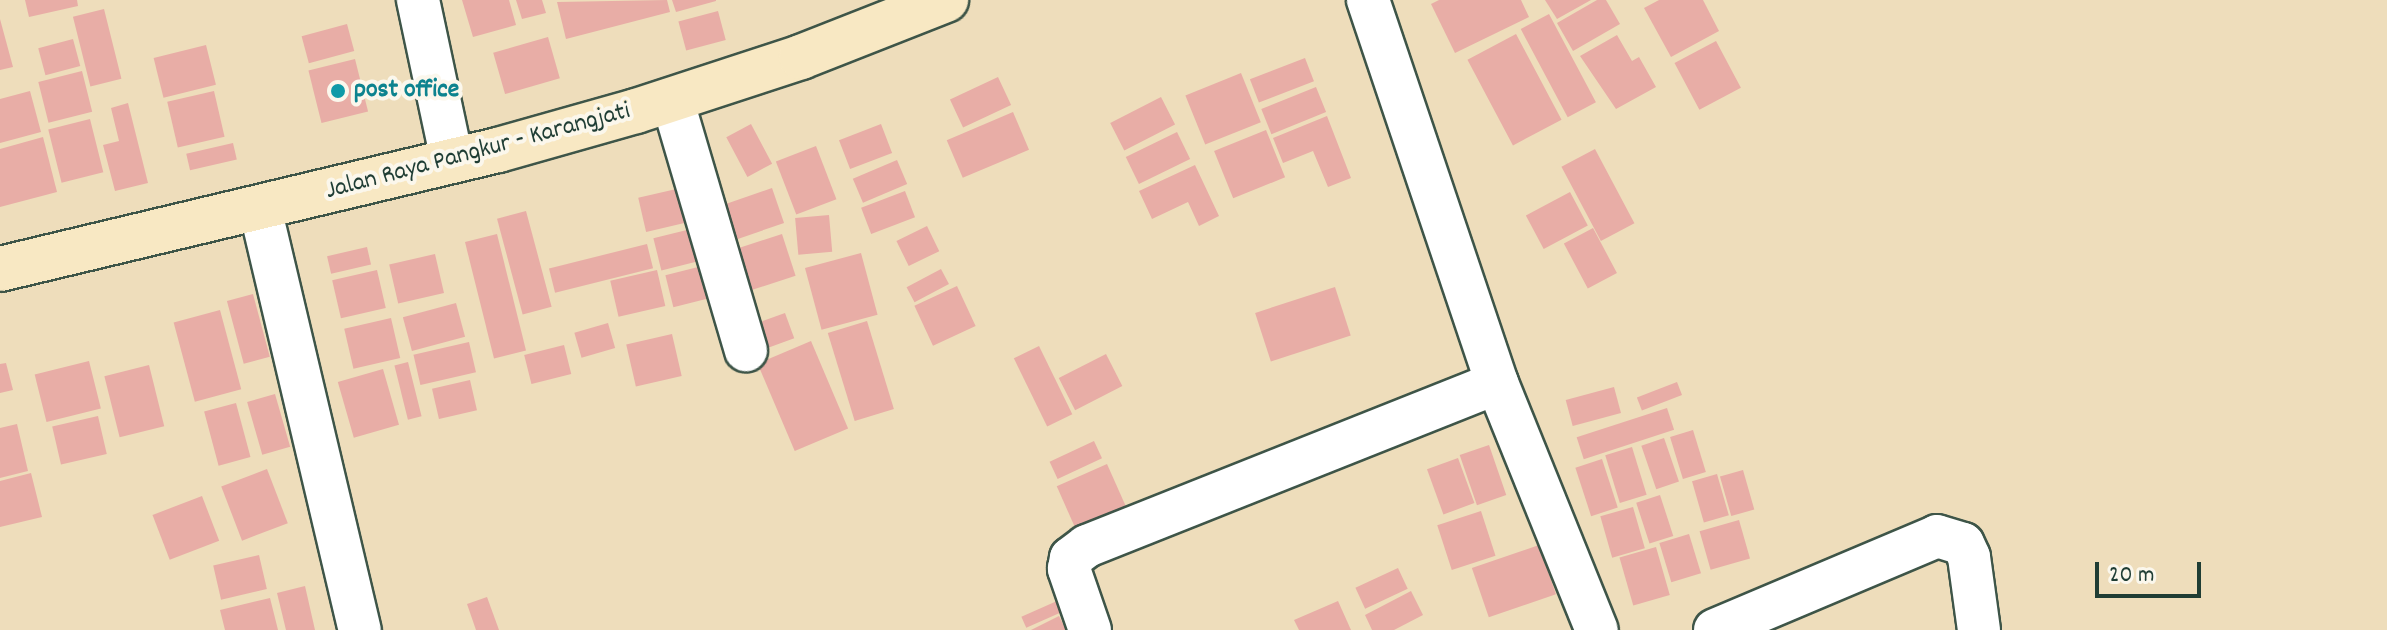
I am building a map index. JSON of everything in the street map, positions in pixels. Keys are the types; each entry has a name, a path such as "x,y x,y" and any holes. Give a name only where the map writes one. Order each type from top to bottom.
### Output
{"main road":[{"name":"Jalan Raya Pangkur - Karangjati","path":"0,269 452,160 672,99 801,57 946,0"}],"street":[{"path":"418,0 452,160"},
{"path":"1368,0 1497,383 1597,630"},
{"path":"672,99 746,350"},
{"path":"260,208 360,630"},
{"path":"1090,630 1069,569 1071,558 1087,546 1497,383"},
{"path":"1715,630 1937,536 1963,544 1969,557 1979,630"}],"building":[{"path":"25,0 77,0 78,6 29,17"},
{"path":"462,0 509,0 516,25 473,37"},
{"path":"516,0 542,0 546,13 522,19"},
{"path":"667,0 670,12 566,39 557,2"},
{"path":"672,0 716,0 716,1 676,12"},
{"path":"1439,0 1521,0 1529,17 1455,53 1431,4"},
{"path":"1545,0 1591,0 1557,19"},
{"path":"1597,0 1606,0 1620,24 1573,51 1557,23"},
{"path":"1659,0 1703,0 1719,31 1671,57 1644,8"},
{"path":"104,9 121,79 90,87 73,17"},
{"path":"718,11 726,40 686,51 678,22"},
{"path":"1549,14 1596,102 1568,117 1521,29"},
{"path":"0,19 13,67 0,70"},
{"path":"347,24 354,51 309,63 302,36"},
{"path":"1516,34 1562,120 1513,145 1467,60"},
{"path":"1617,35 1632,61 1639,57 1656,87 1616,109 1580,56"},
{"path":"548,37 560,78 505,94 493,53"},
{"path":"73,39 80,66 45,75 38,48"},
{"path":"1716,41 1741,88 1699,110 1675,63"},
{"path":"206,45 216,85 164,98 154,58"},
{"path":"1305,58 1314,81 1259,102 1250,79"},
{"name":"post office","path":"355,59 368,111 321,123 308,71"},
{"path":"82,71 92,112 48,123 38,82"},
{"path":"1241,73 1261,122 1205,145 1185,95"},
{"path":"998,77 1011,105 963,127 950,99"},
{"path":"1316,87 1326,112 1271,134 1261,109"},
{"path":"30,91 41,132 0,143 0,99"},
{"path":"214,91 225,137 178,148 167,102"},
{"path":"1161,97 1175,125 1124,150 1110,123"},
{"path":"128,103 148,183 115,191 103,145 119,141 111,108"},
{"path":"1013,112 1029,150 963,178 947,140"},
{"path":"1327,116 1351,178 1328,187 1313,151 1283,163 1273,138"},
{"path":"90,119 103,172 62,183 48,129"},
{"path":"751,124 772,164 747,177 726,137"},
{"path":"881,124 892,153 850,169 839,140"},
{"path":"1266,130 1285,177 1233,198 1214,151"},
{"path":"1177,132 1190,159 1139,184 1126,157"},
{"path":"43,137 57,192 0,207 0,149"},
{"path":"233,143 237,160 190,170 186,154"},
{"path":"816,146 836,199 796,215 776,161"},
{"path":"1595,149 1634,223 1601,241 1561,167"},
{"path":"897,160 907,184 863,203 853,179"},
{"path":"1195,165 1219,216 1199,226 1188,202 1152,219 1139,191"},
{"path":"685,187 693,221 646,232 638,198"},
{"path":"772,188 784,223 732,241 720,206"},
{"path":"905,191 915,217 871,234 861,208"},
{"path":"1570,192 1588,226 1544,249 1526,215"},
{"path":"526,211 552,307 523,314 497,219"},
{"path":"829,215 832,252 798,255 795,218"},
{"path":"927,226 939,251 909,266 896,241"},
{"path":"699,227 707,259 661,270 653,238"},
{"path":"1593,228 1617,273 1588,289 1564,243"},
{"path":"497,234 526,350 494,358 465,242"},
{"path":"782,234 796,276 751,290 737,249"},
{"path":"647,244 653,268 555,293 549,268"},
{"path":"367,247 371,265 331,274 327,256"},
{"path":"861,253 878,315 822,330 805,268"},
{"path":"435,254 444,293 398,304 389,265"},
{"path":"710,264 718,296 673,307 665,275"},
{"path":"941,269 949,284 915,302 907,287"},
{"path":"377,270 386,308 341,318 332,280"},
{"path":"657,270 665,306 619,317 610,281"},
{"path":"957,286 976,326 933,346 914,306"},
{"path":"1335,287 1351,336 1271,361 1255,313"},
{"path":"253,294 270,357 244,364 227,301"},
{"path":"456,303 465,337 412,351 403,317"},
{"path":"220,310 241,389 195,402 174,322"},
{"path":"785,313 794,338 759,351 749,326"},
{"path":"391,318 400,358 353,369 344,329"},
{"path":"867,321 894,409 855,421 828,333"},
{"path":"608,323 615,348 582,358 574,333"},
{"path":"672,334 682,376 636,386 626,345"},
{"path":"811,341 848,428 795,451 758,364"},
{"path":"469,342 476,372 420,385 413,355"},
{"path":"564,345 571,374 531,384 524,355"},
{"path":"1039,346 1072,414 1047,427 1014,358"},
{"path":"1106,354 1122,386 1075,410 1059,378"},
{"path":"89,361 101,409 47,422 35,375"},
{"path":"408,362 422,416 408,420 394,365"},
{"path":"6,363 13,390 0,393 0,364"},
{"path":"149,365 164,426 120,437 104,376"},
{"path":"383,369 399,425 354,438 338,382"},
{"path":"470,380 477,410 439,419 432,389"},
{"path":"1677,382 1682,395 1642,410 1637,397"},
{"path":"1614,387 1621,413 1573,426 1566,400"},
{"path":"275,394 290,447 262,455 247,402"},
{"path":"236,403 250,457 219,466 204,412"},
{"path":"1667,408 1674,430 1584,459 1577,437"},
{"path":"98,416 107,454 61,465 52,427"},
{"path":"17,424 28,471 0,478 0,428"},
{"path":"1693,430 1706,472 1683,479 1670,437"},
{"path":"1664,438 1679,481 1656,489 1641,446"},
{"path":"1094,441 1102,458 1058,479 1050,462"},
{"path":"1489,445 1506,495 1477,505 1460,455"},
{"path":"1632,447 1647,495 1620,503 1605,455"},
{"path":"1458,458 1474,503 1443,514 1427,469"},
{"path":"1602,459 1618,508 1591,516 1575,468"},
{"path":"1107,464 1131,519 1081,541 1057,486"},
{"path":"267,469 288,523 242,541 221,487"},
{"path":"1743,470 1754,509 1731,516 1720,477"},
{"path":"31,473 42,517 0,527 0,481"},
{"path":"1717,474 1729,515 1704,523 1692,481"},
{"path":"1660,495 1673,536 1650,544 1636,503"},
{"path":"202,496 219,541 170,560 153,515"},
{"path":"1633,507 1645,548 1612,558 1600,516"},
{"path":"1481,511 1496,556 1452,570 1437,525"},
{"path":"1739,520 1750,558 1711,570 1700,531"},
{"path":"1689,534 1701,573 1671,582 1659,543"},
{"path":"1539,545 1556,594 1489,617 1472,568"},
{"path":"1656,547 1670,595 1633,606 1619,557"},
{"path":"259,555 267,589 221,600 213,566"},
{"path":"1398,568 1408,589 1365,609 1355,588"},
{"path":"305,586 315,630 286,630 277,593"},
{"path":"1411,591 1423,615 1394,630 1372,630 1365,615"},
{"path":"487,597 499,630 476,630 467,604"},
{"path":"270,598 278,630 225,630 220,610"},
{"path":"1057,601 1062,612 1026,628 1021,617"},
{"path":"1338,601 1351,630 1299,630 1294,620"},
{"path":"1059,616 1066,630 1031,630"}],"place":[{"name":"post office","path":"338,91"}]}
